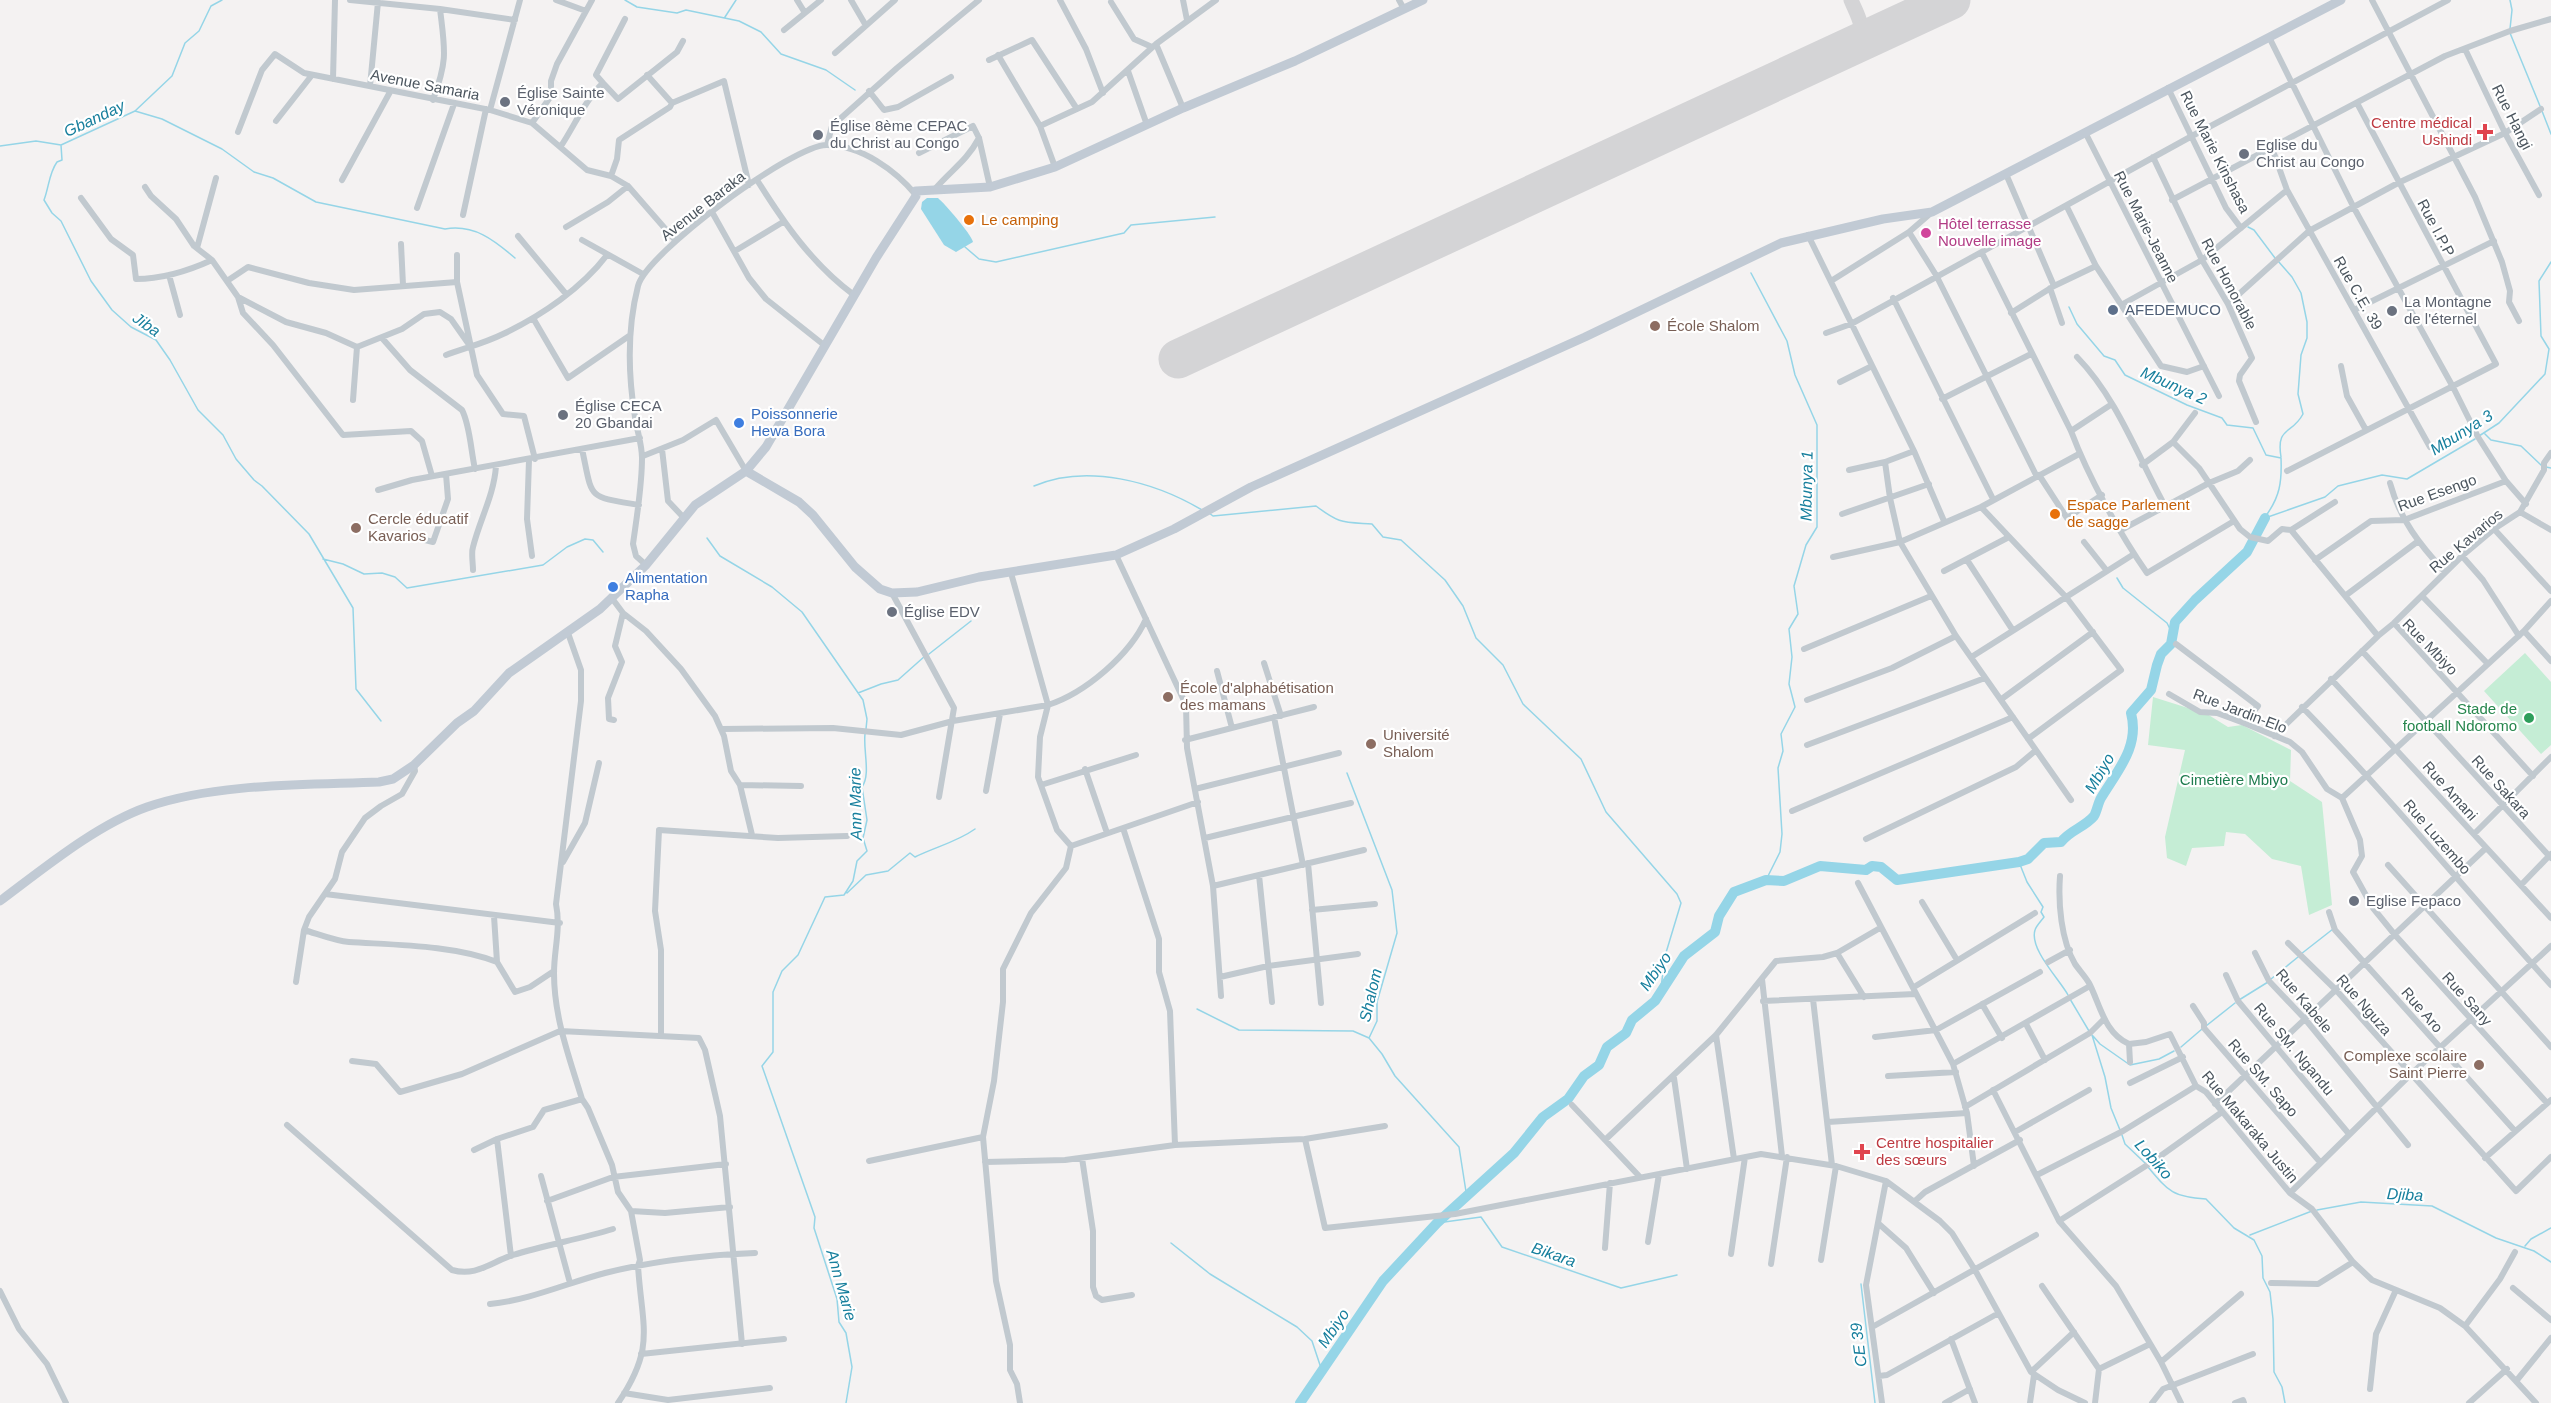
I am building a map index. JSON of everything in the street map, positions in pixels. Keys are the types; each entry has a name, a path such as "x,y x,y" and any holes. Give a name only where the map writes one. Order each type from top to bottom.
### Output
{"street":[{"path":"333,79 335,0"},
{"path":"350,0 440,9 515,20"},
{"path":"464,214 488,109 520,0"},
{"path":"556,0 586,11"},
{"path":"532,123 551,96 551,81 557,64 592,0"},
{"path":"797,0 805,13"},
{"path":"784,30 821,0"},
{"path":"851,0 865,24"},
{"path":"835,53 865,24 895,0"},
{"path":"916,196 903,180 881,164 843,146 827,145 832,126 869,91 979,0"},
{"path":"1060,0 1086,49 1103,93"},
{"path":"1184,0 1186,20"},
{"path":"1040,126 1092,102 1154,46 1186,20 1216,0"},
{"path":"1399,0 1404,9"},
{"path":"0,901 94,836 148,807 257,788 379,782 393,779 414,765 457,723 474,711 509,674 600,609 646,565 695,505 747,471 766,447 824,345 916,196 916,191 990,187 1055,167 1183,108 1295,61 1423,0"},
{"path":"1831,281 1908,232 1932,212 2168,87 2341,0"},
{"path":"2372,0 2452,157 2475,197 2494,241 2510,291 2510,302 2519,321"},
{"path":"1826,333 1851,324 1893,298 1982,253 2153,157 2448,0"},
{"path":"370,86 378,2"},
{"path":"1111,2 1134,39 1154,46 1183,108"},
{"path":"433,100 445,69 446,55 440,9"},
{"path":"625,19 596,75 618,99 677,51 683,41"},
{"path":"2172,200 2410,75 2510,31 2551,19"},
{"path":"2269,37 2354,208 2453,387 2478,437 2506,481 2526,504"},
{"path":"989,60 1032,40 1077,109"},
{"name":"Rue Hangi","path":"2465,49 2505,133 2539,195"},
{"name":"Avenue Samaria","path":"238,132 262,70 275,54 304,73 390,92 488,109 532,123 587,170 611,176 628,186 675,240"},
{"path":"998,55 1040,126 1055,167"},
{"path":"1128,71 1147,125"},
{"path":"276,121 312,75"},
{"path":"647,75 672,103"},
{"path":"869,91 884,110 898,107 951,77"},
{"path":"611,176 617,159 619,140 670,107 672,103 724,81 749,185"},
{"path":"561,146 579,119 591,94 603,83"},
{"name":"Rue Marie Kinshasa","path":"2168,87 2226,208 2241,228"},
{"path":"342,180 390,92"},
{"name":"Rue I.P.P","path":"2357,103 2496,364 2453,387"},
{"path":"417,208 454,104"},
{"path":"2228,304 2309,231 2398,183 2505,133 2541,109"},
{"path":"919,153 973,126 979,138 990,187"},
{"name":"Rue Marie-Jeanne","path":"2085,132 2219,396"},
{"path":"934,189 947,174 968,158 979,138"},
{"name":"Avenue Baraka","path":"646,565 636,556 633,544 639,505 642,456 631,384 629,336 638,284 644,274 675,240 712,212 749,185 812,147 827,145"},
{"name":"Rue C.E. 39","path":"2272,148 2287,190 2411,409 2430,447"},
{"name":"Rue Honorable","path":"2153,157 2202,260 2228,304 2252,358 2240,375 2239,381 2256,422"},
{"path":"2006,174 2029,225 2052,287 2062,323"},
{"path":"197,248 216,178"},
{"path":"757,180 783,222 827,274 854,295"},
{"path":"145,186 151,196 176,219 197,248 212,260 238,297 243,313 273,345 343,435 411,431 422,441 432,476"},
{"path":"566,227 608,202 628,186"},
{"path":"2121,305 2160,281 2202,260 2287,190"},
{"path":"81,198 111,239 133,255 136,279 169,275 212,260"},
{"path":"2067,207 2096,267 2161,366 2187,372 2204,366"},
{"path":"712,212 749,278 766,299 824,345"},
{"path":"642,456 698,433 716,420 747,471 799,502 813,515 855,567 880,589 892,593 917,592 979,577 1116,555 1174,529 1251,487 1585,337 1781,243 1932,212"},
{"path":"735,251 783,222"},
{"path":"1908,232 1936,275 2038,475 2067,518 2102,495"},
{"path":"518,236 566,294"},
{"path":"1808,236 1914,451 1944,521"},
{"path":"582,240 644,274"},
{"path":"2354,310 2442,264 2494,241"},
{"path":"401,244 403,285"},
{"path":"1982,253 2071,431 2079,453 2146,573 2234,521"},
{"path":"457,255 457,282 468,324 470,346 477,375 503,414 524,416 532,459 527,519 532,556"},
{"path":"446,355 502,335 533,318 593,274 607,255"},
{"path":"227,281 248,267 309,283 354,290 457,282"},
{"path":"2011,313 2052,287 2096,267"},
{"path":"169,275 180,315"},
{"path":"238,297 286,322 326,333 357,347 382,338 424,314 440,312 451,319 470,346"},
{"path":"1893,298 1993,500"},
{"path":"533,318 568,378 629,336"},
{"path":"382,338 410,370 462,410 466,419 475,469"},
{"path":"353,400 357,347"},
{"path":"1942,399 2031,354"},
{"path":"2077,357 2089,369 2112,404 2165,506"},
{"path":"1840,382 1872,366"},
{"path":"2342,366 2347,396 2366,430"},
{"path":"2287,471 2453,387"},
{"path":"2071,431 2112,404"},
{"path":"2142,465 2173,442 2195,413"},
{"path":"378,490 432,476 640,438"},
{"path":"2173,442 2209,483 2234,521 2253,539 2268,541 2282,529 2291,530 2335,502"},
{"path":"582,449 591,490 598,498 639,505"},
{"path":"662,449 668,501 684,518"},
{"path":"1849,470 1886,462 1914,451"},
{"path":"1833,557 1900,542 1944,521 1981,507 2079,453"},
{"name":"Rue Kavarios","path":"2394,623 2462,556 2494,529 2520,512 2551,453"},
{"path":"2121,530 2209,483 2238,471 2250,459"},
{"path":"1886,462 1890,498 1900,542 1956,636 1973,656 1985,678 2002,698 2035,751 2071,800"},
{"path":"474,570 472,548 495,481 496,466"},
{"path":"405,536 433,542 448,499 446,474"},
{"name":"Rue Esengo","path":"2315,560 2371,521 2404,520 2506,481"},
{"path":"2390,483 2404,520 2417,542 2445,572"},
{"path":"1842,514 1929,484"},
{"path":"1981,507 2067,597 2121,669 2028,740"},
{"path":"2520,512 2551,530"},
{"path":"2494,529 2551,591"},
{"name":"Rue Mbiyo","path":"2291,530 2378,636 2394,623 2533,776"},
{"path":"1944,571 2009,537"},
{"path":"2084,542 2108,571"},
{"path":"2345,596 2417,542"},
{"path":"1973,656 2012,629 2134,554"},
{"path":"1116,555 1186,705 1185,740 1213,886 1221,996"},
{"path":"2462,556 2483,580 2521,634 2551,661"},
{"path":"1967,560 2012,629"},
{"path":"1011,573 1048,705 1037,765 1041,784 1057,830 1071,846"},
{"path":"892,593 954,708 939,797"},
{"path":"611,596 623,613 646,631 681,669 722,729 731,771 740,785 752,835"},
{"path":"1804,649 1931,596"},
{"path":"2422,596 2488,664"},
{"path":"2342,798 2369,776 2521,634 2551,601"},
{"path":"614,720 609,719 608,698 621,670 622,662 615,646 623,613"},
{"path":"722,729 833,728 901,735 953,722 1048,705 1061,701 1108,667 1138,636 1146,619"},
{"path":"2002,698 2093,632"},
{"path":"568,633 580,670 581,701 556,904 560,923 554,971 560,1031 582,1099 612,1164 613,1177 631,1211 640,1260 638,1266 645,1342 633,1380 618,1403"},
{"path":"1807,700 1892,668 1956,636"},
{"path":"2274,736 2378,636"},
{"path":"2176,644 2258,706 2244,723"},
{"name":"Rue Sakara","path":"2362,651 2427,721 2501,807 2550,856"},
{"path":"1264,663 1277,716 1306,864 1321,1003"},
{"path":"1217,671 1232,728"},
{"path":"1807,745 1985,678"},
{"name":"Rue Amani","path":"2331,679 2551,918"},
{"name":"Rue Jardin-Elo","path":"2169,694 2200,712 2217,713 2244,723 2302,752 2327,789 2342,798 2360,840 2362,856 2353,872 2370,900"},
{"path":"1185,740 1314,707"},
{"name":"Rue Luzembo","path":"2302,707 2369,776 2455,878 2551,985"},
{"path":"986,791 999,714"},
{"path":"1792,811 2013,717"},
{"path":"1866,839 2016,767 2035,751"},
{"path":"1196,789 1339,753"},
{"path":"1041,784 1136,755"},
{"path":"2474,834 2551,757"},
{"path":"561,866 585,823 599,763"},
{"path":"296,982 304,930 334,879 342,852 365,818 402,794 415,771 414,765"},
{"path":"1085,769 1107,833"},
{"path":"740,785 801,786"},
{"path":"1071,846 1198,802"},
{"path":"1205,838 1351,802"},
{"path":"1123,828 1159,939 1159,972 1170,1011 1175,1145"},
{"path":"661,1034 661,950 655,910 659,830 778,838 847,836"},
{"path":"1020,1403 1017,1384 1010,1370 1010,1345 996,1281 983,1137 994,1081 1003,1002 1004,969 1031,913 1066,868 1071,846"},
{"path":"2215,1104 2486,848"},
{"path":"1213,886 1364,850"},
{"path":"2521,885 2550,856"},
{"path":"2388,865 2551,1047"},
{"path":"1259,875 1272,1002"},
{"path":"2060,876 2059,894 2074,962 2090,986 2104,1019 2129,1044 2130,1062"},
{"path":"1858,883 1953,1064 1966,1110 1974,1166"},
{"path":"325,894 560,923"},
{"name":"Rue Sany","path":"2370,900 2373,908 2395,935 2470,1020 2549,1102"},
{"path":"1922,902 1958,960"},
{"path":"1312,910 1375,904"},
{"name":"Rue Aro","path":"2329,912 2333,927 2515,1131"},
{"path":"1914,987 2036,913"},
{"path":"494,916 497,962 515,992 530,987 554,971"},
{"path":"1605,1140 1674,1078 1716,1035 1776,961 1823,957 1837,953 1880,928"},
{"path":"304,930 347,942 369,941 471,954 497,962"},
{"name":"Rue Nguza","path":"2288,943 2336,990 2516,1191 2551,1157"},
{"path":"2290,1192 2376,1107 2551,946"},
{"path":"2048,962 2070,950"},
{"path":"1837,953 1864,997"},
{"name":"Rue Kabele","path":"2255,953 2269,981 2305,1019 2408,1144"},
{"path":"1220,977 1268,966 1358,954"},
{"path":"1875,1037 1936,1030 2040,972"},
{"name":"Rue SM. Ngandu","path":"2226,975 2238,1000 2349,1134"},
{"path":"1762,979 1763,1001 1785,1157 1772,1264"},
{"path":"1953,1064 2090,986"},
{"path":"1763,1001 1915,994"},
{"path":"1813,999 1834,1165 1821,1260"},
{"path":"1982,1004 2002,1038"},
{"name":"Rue SM. Sapo","path":"2193,1006 2204,1023 2204,1028 2320,1161"},
{"path":"1828,1122 1966,1110 1993,1090 2090,1033 2104,1019"},
{"path":"2026,1024 2045,1060"},
{"path":"352,1061 376,1064 400,1092 462,1074 560,1031 661,1034 699,1038 705,1050 710,1081 717,1098 726,1164 742,1344"},
{"name":"Rue Makaraka Justin","path":"2129,1044 2146,1042 2169,1033 2196,1086 2215,1104 2290,1192 2314,1211 2353,1262 2372,1280 2440,1308 2465,1326 2536,1403"},
{"path":"1716,1035 1734,1159"},
{"path":"2130,1083 2183,1057"},
{"path":"1888,1076 1956,1072"},
{"path":"1674,1078 1687,1169"},
{"path":"2037,1175 2116,1135 2196,1086"},
{"path":"1993,1090 2059,1221 2116,1286 2161,1362 2181,1403"},
{"path":"2015,1132 2089,1090"},
{"path":"474,1150 497,1139 533,1127 544,1110 582,1099"},
{"path":"2485,1158 2549,1102"},
{"path":"1572,1105 1640,1178"},
{"path":"2059,1221 2152,1162 2222,1112"},
{"path":"287,1125 452,1270 464,1274 511,1256 613,1229"},
{"path":"985,1162 1082,1158 1175,1145 1305,1139 1385,1125"},
{"path":"869,1161 983,1137"},
{"path":"497,1139 511,1256"},
{"path":"1305,1139 1325,1228 1455,1214 1761,1154 1834,1165 1886,1181 1915,1201 1952,1233 2033,1374 2085,1403"},
{"path":"1915,1201 1925,1192 2020,1140"},
{"path":"1731,1254 1745,1157"},
{"path":"1082,1158 1093,1231 1093,1287 1096,1296 1102,1300 1132,1295"},
{"path":"547,1201 613,1177 726,1164"},
{"path":"1648,1242 1659,1174"},
{"path":"541,1176 570,1283"},
{"path":"1882,1403 1874,1326 1866,1285 1886,1181"},
{"path":"1605,1248 1610,1183"},
{"path":"631,1211 665,1213 730,1207"},
{"path":"1879,1224 1906,1248 1934,1293"},
{"path":"1874,1326 2036,1235"},
{"path":"2465,1326 2500,1279 2515,1252"},
{"path":"490,1304 534,1295 570,1283 638,1266 755,1253"},
{"path":"2271,1283 2318,1284 2353,1262"},
{"path":"2042,1286 2099,1369 2095,1403"},
{"path":"2513,1288 2551,1320"},
{"path":"2370,1389 2376,1334 2396,1290"},
{"path":"0,1291 19,1329 47,1364 66,1403"},
{"path":"2161,1362 2241,1294"},
{"path":"1879,1376 1952,1340 1997,1314"},
{"path":"2030,1403 2033,1374 2074,1332"},
{"path":"2517,1380 2551,1338"},
{"path":"642,1354 784,1339"},
{"path":"1952,1340 1975,1403"},
{"path":"2099,1369 2150,1344"},
{"path":"2152,1403 2163,1389 2253,1354"},
{"path":"2469,1403 2506,1369"},
{"path":"624,1393 668,1400 770,1388"},
{"path":"1945,1403 1970,1389"},
{"path":"2235,1403 2243,1400 2244,1403"}],"green space":[{"name":"Stade de football Ndoromo","path":"2525,653 2551,682 2551,745 2541,754 2484,691"},
{"name":"Cimetière Mbiyo","path":"2153,697 2207,714 2228,727 2242,725 2291,750 2290,781 2322,802 2332,905 2309,915 2301,866 2272,859 2245,834 2226,832 2224,846 2192,848 2186,866 2167,858 2165,837 2185,750 2148,745"}],"water":[{"path":"927,198 938,198 952,212 973,242 956,252 944,245 921,209 922,202"}],"waterway":[{"name":"Gbanday","path":"61,145 135,111 172,76 185,43 199,31 211,6 222,0"},
{"name":"Gbanday","path":"625,0 637,7 677,13 686,10 739,21 761,32 781,54 826,70 855,90"},
{"path":"725,17 736,0"},
{"name":"Mbunya 3","path":"2510,0 2512,10 2510,29"},
{"name":"Mbunya 3","path":"2510,33 2540,106"},
{"path":"135,111 162,119 222,149 254,172 273,178 316,202 445,229 474,231 499,245 515,258"},
{"name":"Mbunya 3","path":"2542,111 2551,134"},
{"name":"Jiba","path":"0,146 36,141 61,145 62,160 57,162 52,171 44,200 52,213 61,221 91,281 112,310 131,327 156,340 198,410 223,435 236,459 309,534 353,608 356,689 381,721"},
{"path":"965,247 979,259 996,262 1124,233 1131,225 1215,217"},
{"name":"Mbunya 2","path":"2248,227 2254,230 2275,258"},
{"name":"Mbunya 2","path":"2278,261 2292,277 2301,293 2307,322 2307,338 2301,355 2298,394 2303,414 2299,421 2283,435 2280,447 2281,457"},
{"name":"Mbunya 3","path":"2479,436 2499,423 2545,374 2549,349 2541,336 2539,281 2551,262"},
{"name":"Mbunya 1","path":"1751,273 1787,341 1795,375 1817,425 1817,527 1806,545 1794,586 1798,614 1789,629 1792,657 1789,684 1795,707 1781,734 1783,751 1778,768 1782,834 1780,852 1766,880"},
{"name":"Mbunya 2","path":"2069,307 2077,324 2104,356 2115,360 2125,375 2187,405 2222,418 2227,425 2253,428 2266,455 2281,458 2279,489 2265,517"},
{"path":"2485,434 2491,440 2521,446 2541,465"},
{"name":"Mbunya 3","path":"2265,518 2325,497 2338,486 2382,475 2407,479 2475,439"},
{"path":"2546,467 2551,468"},
{"path":"1034,486 1055,479 1076,476 1120,479 1163,491 1202,510"},
{"name":"Mbiyo","path":"1209,513 1213,516 1316,506 1336,519 1372,524 1383,537 1401,540 1445,580 1463,606 1476,638 1503,665 1523,704 1581,759 1606,812 1677,894 1681,903 1665,956 1661,988"},
{"name":"Mbunya 1","path":"1300,1403 1383,1281 1437,1223 1514,1153 1543,1117 1568,1099 1584,1076 1599,1065 1607,1047 1626,1033 1632,1020 1655,1001 1684,956 1715,932 1719,916 1734,892 1766,880 1784,881 1820,866 1866,870 1872,866 1881,867 1897,880 2019,862 2028,859 2044,843 2061,842 2090,820 2130,748 2133,725 2131,713 2151,690 2161,654 2171,644 2175,622 2195,600 2247,552 2265,518"},
{"name":"Ann Marie","path":"707,538 720,556 772,587 802,612 863,700 867,719 866,729"},
{"path":"323,559 343,564 364,574 382,573 395,577 407,588 543,565 567,547 585,539 593,540 603,552"},
{"path":"2117,578 2123,588 2167,623 2171,631"},
{"path":"929,654 971,621"},
{"path":"858,693 898,680 925,656"},
{"name":"Ann Marie","path":"844,895 853,881 857,861 867,851 863,838 867,820 862,787 866,776 865,734"},
{"name":"Shalom","path":"1347,773 1392,890 1397,933 1377,1002 1377,1021 1369,1038"},
{"path":"847,893 866,875 888,871 910,853 915,857 975,829"},
{"name":"Lobiko","path":"2019,862 2027,882 2043,907 2041,912 2044,917 2035,930 2036,946 2068,995"},
{"name":"Ann Marie","path":"844,895 825,897 798,955 782,971 773,992 773,1052 762,1066 815,1217 814,1228 837,1299 839,1322 846,1333 852,1367 846,1403"},
{"path":"2301,954 2333,929"},
{"path":"2271,979 2298,957"},
{"path":"2239,1000 2268,982"},
{"name":"Lobiko","path":"2070,999 2089,1031"},
{"path":"2206,1026 2235,1003"},
{"name":"Shalom","path":"1197,1009 1239,1030 1353,1031 1369,1038 1395,1076 1459,1147 1467,1198"},
{"path":"2181,1047 2202,1029"},
{"name":"Lobiko","path":"2092,1035 2105,1077 2111,1108 2120,1130"},
{"path":"2093,1036 2100,1044 2130,1065 2159,1059 2174,1051"},
{"name":"Lobiko","path":"2122,1135 2125,1144 2145,1163"},
{"name":"Lobiko","path":"2148,1167 2172,1192 2186,1197 2206,1199 2234,1228 2254,1240 2262,1256 2263,1278 2270,1292 2274,1372 2282,1387 2285,1403"},
{"name":"Djiba","path":"2317,1210 2361,1202 2432,1206 2496,1238 2534,1251 2551,1262"},
{"name":"Djiba","path":"2250,1235 2312,1211"},
{"name":"Bikara","path":"1437,1223 1481,1217 1502,1247 1621,1288 1677,1275"},
{"name":"Djiba","path":"2525,1246 2531,1239 2551,1228"},
{"name":"Mbiyo","path":"1171,1243 1210,1274 1297,1327 1312,1341 1322,1371"},
{"name":"CE 39","path":"1861,1284 1875,1403"}],"taxiway":[{"path":"1851,0 1861,26 1858,43"},
{"path":"1934,8 1937,0"},
{"path":"1861,24 1879,34"}],"runway":[{"path":"1178,359 1951,0"}],"place":[{"name":"Église Sainte Véronique","path":"505,102"},
{"name":"Centre médical Ushindi","path":"2485,132"},
{"name":"Église 8ème CEPAC du Christ au Congo","path":"818,135"},
{"name":"Eglise du Christ au Congo","path":"2244,154"},
{"name":"Le camping","path":"969,220"},
{"name":"Hôtel terrasse Nouvelle image","path":"1926,233"},
{"name":"AFEDEMUCO","path":"2113,310"},
{"name":"La Montagne de l'éternel","path":"2392,311"},
{"name":"École Shalom","path":"1655,326"},
{"name":"Église CECA 20 Gbandai","path":"563,415"},
{"name":"Poissonnerie Hewa Bora","path":"739,423"},
{"name":"Espace Parlement de sagge","path":"2055,514"},
{"name":"Cercle éducatif Kavarios","path":"356,528"},
{"name":"Alimentation Rapha","path":"613,587"},
{"name":"Église EDV","path":"892,612"},
{"name":"École d'alphabétisation des mamans","path":"1168,697"},
{"name":"Stade de football Ndoromo","path":"2529,718"},
{"name":"Université Shalom","path":"1371,744"},
{"name":"Eglise Fepaco","path":"2354,901"},
{"name":"Complexe scolaire Saint Pierre","path":"2479,1065"},
{"name":"Centre hospitalier des sœurs","path":"1862,1152"}]}
